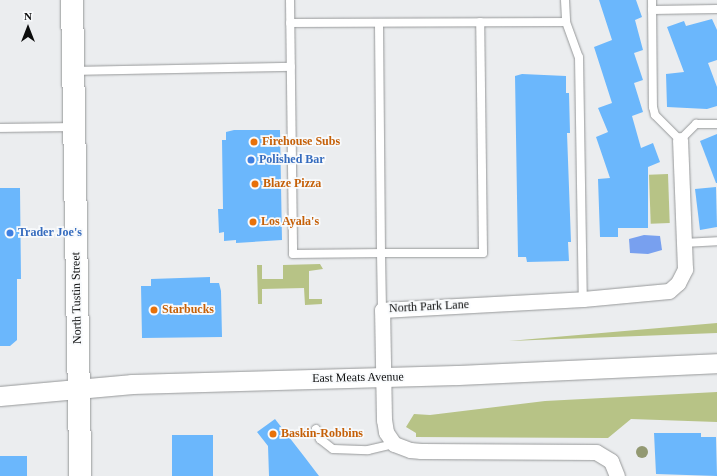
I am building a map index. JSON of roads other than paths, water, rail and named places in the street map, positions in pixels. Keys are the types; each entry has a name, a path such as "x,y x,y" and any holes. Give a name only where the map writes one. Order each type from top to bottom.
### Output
{"main road":[{"name":"North Tustin Street","path":"72,0 80,476"}],"street":[{"name":"North Park Lane","path":"394,444 386,432 382,310 583,299 669,291 678,283 685,269 680,140"},
{"name":"East Meats Avenue","path":"0,396 79,387 383,377 717,362"},
{"path":"394,444 410,450 421,451 596,452 611,460 617,476"}],"lane":[{"path":"290,0 293,254 483,253 480,22"},
{"path":"565,0 566,22 579,57 583,299"},
{"path":"652,0 653,107 661,124 680,140 696,124 717,124"},
{"path":"652,10 717,9"},
{"path":"290,23 566,22"},
{"path":"379,23 382,310"},
{"path":"73,71 291,67"},
{"path":"0,128 74,127"},
{"path":"683,244 717,241"},
{"path":"316,429 320,439 333,449 368,450 394,444"}],"water":[{"path":"644,235 660,236 662,250 648,254 630,253 629,239"}],"place":[{"name":"Firehouse Subs","path":"254,142"},
{"name":"Polished Bar","path":"251,160"},
{"name":"Blaze Pizza","path":"255,184"},
{"name":"Los Ayala's","path":"253,222"},
{"name":"Trader Joe's","path":"10,233"},
{"name":"Starbucks","path":"154,310"},
{"name":"Baskin-Robbins","path":"273,434"}]}
